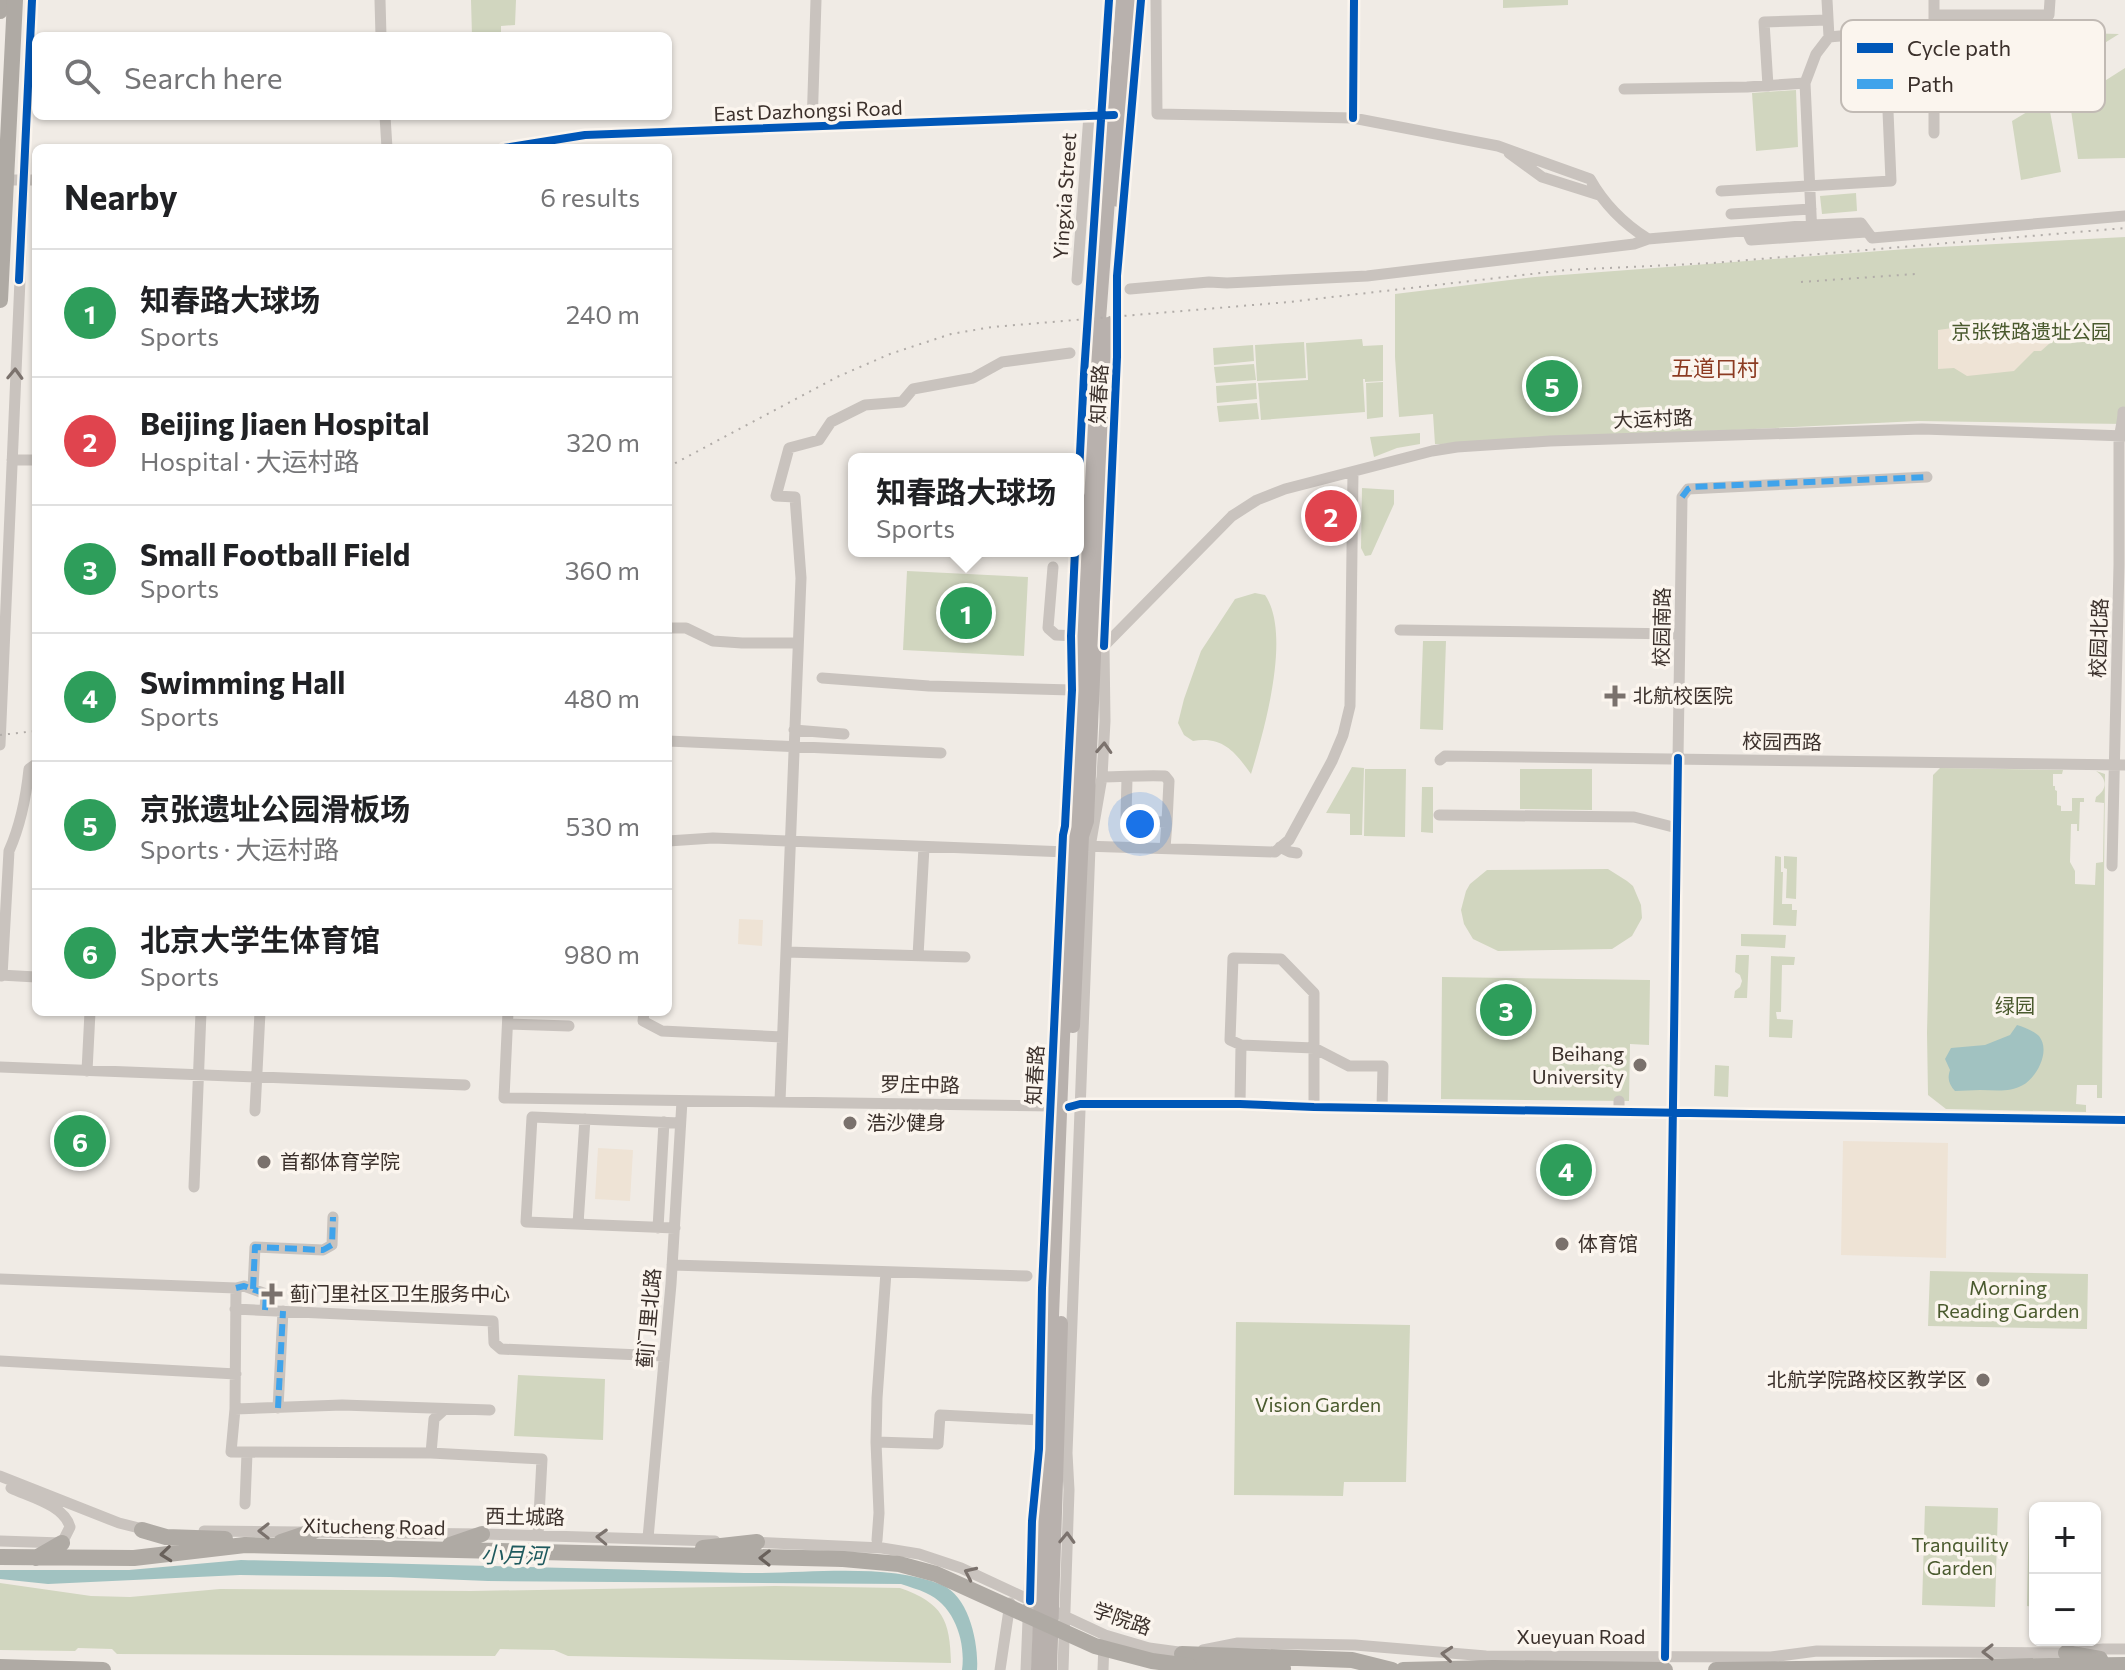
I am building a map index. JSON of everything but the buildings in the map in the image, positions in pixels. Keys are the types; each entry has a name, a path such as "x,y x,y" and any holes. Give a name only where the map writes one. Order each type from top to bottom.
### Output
{"highway":[{"path":"0,11 1,0"},
{"path":"0,300 15,0"},
{"path":"142,1530 166,1537 224,1539 245,1545"},
{"path":"272,1545 314,1531"},
{"path":"440,1549 482,1534"},
{"path":"632,1555 757,1542"},
{"path":"36,1558 62,1543"},
{"name":"Xitucheng Road","path":"0,1557 134,1558 245,1545 272,1545 843,1559 899,1564 936,1574 1095,1646 1152,1661 1186,1660"},
{"path":"2066,1653 2125,1664"},
{"path":"1493,1668 1525,1656"},
{"path":"1186,1660 1381,1670"},
{"path":"1186,1660 1352,1660 1392,1670"},
{"path":"1716,1670 2125,1664"},
{"path":"10,1668 103,1670"},
{"name":"Xueyuan Road","path":"1403,1670 1665,1670"}],"main road":[{"path":"1050,1670 1047,1609 1059,1106 1076,849 1087,821 1088,641 1107,341 1123,0"},
{"path":"1119,115 1134,0"},
{"path":"1038,1670 1047,1609"}],"street":[{"path":"0,745 19,280 30,180 28,90 32,0"},
{"path":"380,0 381,32"},
{"path":"812,127 816,0"},
{"name":"知春路","path":"1109,0 1119,115"},
{"name":"知春路","path":"1080,453 1084,374 1119,115 1141,0"},
{"path":"1156,0 1157,114 1353,118 1498,146 1590,179 1599,195 1629,227 1648,239"},
{"path":"1353,118 1354,0"},
{"path":"1812,230 1805,83 1816,54 1829,37 1827,0"},
{"path":"1934,0 1934,20"},
{"path":"1934,15 2049,15 2050,0"},
{"path":"1768,86 1764,22 1828,20"},
{"path":"1829,37 1841,36"},
{"path":"1624,89 1805,83"},
{"path":"0,88 28,90"},
{"path":"1721,191 1891,181 1888,112"},
{"path":"1934,112 1934,133"},
{"name":"Yingxia Street","path":"1077,280 1089,115"},
{"name":"East Dazhongsi Road","path":"529,144 585,135 1119,115"},
{"path":"385,120 387,144"},
{"path":"0,180 30,180"},
{"path":"1731,214 1811,209"},
{"path":"1130,289 1209,282 1367,276 1634,244 1648,239 1747,231 1812,230 1861,223 1872,238 2125,216"},
{"path":"0,279 19,280"},
{"path":"780,1101 801,578 795,497 776,496 789,448 819,440 831,422 865,405 902,402 913,389 973,378 1002,362 1070,353"},
{"name":"校园北路","path":"2112,866 2119,764 2123,412"},
{"name":"大运村路","path":"1088,641 1232,516 1257,500 1285,489 1441,449 1550,441 1921,429 2122,436"},
{"path":"12,460 32,460"},
{"path":"672,841 713,838 924,847 1165,848 1275,852 1289,840 1332,761 1350,706 1353,472"},
{"name":"校园南路","path":"1678,758 1682,497 1688,489 1927,477"},
{"name":"知春路","path":"1047,1609 1032,1521 1039,1449 1042,1288 1059,1106 1076,849 1102,777 1105,721 1088,641 1076,557"},
{"path":"1053,567 1048,628 1056,635 1088,641"},
{"path":"672,628 686,628 713,641 798,643"},
{"path":"1400,630 1680,634"},
{"name":"知春路","path":"1047,1609 1069,1490 1067,1453 1076,849 1072,690 1088,641"},
{"path":"822,678 929,686 1072,690"},
{"path":"794,730 844,734"},
{"path":"672,741 941,753"},
{"name":"校园西路","path":"1440,760 1445,756 2119,764"},
{"path":"32,767 29,769 26,802 9,851 1,976 32,977"},
{"path":"1102,777 1165,776 1169,781 1165,848"},
{"path":"1127,778 1126,817 1132,821 1167,822"},
{"path":"1439,815 1634,817 1677,828"},
{"path":"918,956 924,847"},
{"path":"1280,847 1297,853"},
{"path":"786,952 965,957"},
{"path":"1314,1107 1314,1048 1314,993 1281,959 1233,958 1230,1040 1241,1045 1314,1048 1349,1066 1383,1066 1382,1108"},
{"path":"87,1071 90,1016"},
{"path":"194,1187 201,1016"},
{"path":"255,1111 260,1016"},
{"path":"644,1016 643,1021 662,1031 782,1037"},
{"path":"508,1018 569,1026"},
{"name":"罗庄中路","path":"508,1018 504,1098 1059,1106"},
{"path":"1240,1104 1241,1045"},
{"path":"0,1067 465,1085"},
{"name":"蓟门里北路","path":"648,1538 672,1265 682,1101"},
{"path":"675,1228 526,1222 532,1117 680,1123"},
{"path":"578,1224 585,1119"},
{"path":"658,1228 664,1122"},
{"path":"253,1289 255,1247 323,1250 332,1245 333,1217"},
{"path":"672,1265 1027,1276"},
{"path":"877,1540 877,1398 886,1272"},
{"path":"0,1279 244,1286 266,1294 265,1310"},
{"path":"236,1288 235,1409 231,1452 431,1453 542,1459 538,1535"},
{"path":"235,1309 493,1321 494,1343 501,1349 664,1356"},
{"path":"278,1408 283,1311"},
{"path":"0,1361 236,1374"},
{"path":"235,1409 342,1405 490,1410"},
{"path":"431,1453 434,1419 445,1409"},
{"path":"876,1442 938,1444 940,1415 1040,1420"},
{"path":"245,1504 247,1453"},
{"name":"西土城路","path":"0,1476 142,1530 538,1535 882,1548 919,1554 961,1568 1047,1609"},
{"path":"0,1483 56,1508 70,1527 62,1543 0,1541"},
{"path":"1000,1670 1011,1593"},
{"path":"1026,1670 1047,1609"},
{"path":"1047,1609 1063,1670"},
{"name":"学院路","path":"1047,1609 1105,1635 1186,1660"},
{"path":"1103,1670 1105,1635"},
{"name":"Xueyuan Road","path":"1186,1660 1238,1643 1355,1645 1460,1655 1525,1656 1757,1657 1817,1651 2066,1653 2125,1649"}],"green space":[{"path":"471,0 516,0 515,25 501,26 501,32 472,32"},
{"path":"1503,0 1568,0 1568,5 1503,8"},
{"path":"2105,34 2119,34 2105,43"},
{"path":"2125,68 2125,158 2078,159 2071,112 2105,112 2105,81"},
{"path":"1796,90 1798,147 1756,151 1752,93"},
{"path":"2027,112 2050,112 2061,172 2021,180 2012,121"},
{"path":"1856,193 1857,211 1822,214 1820,196"},
{"name":"京张铁路遗址公园","path":"2125,237 2125,424 1918,421 1435,444 1433,414 1399,417 1395,294 1535,277 1920,248"},
{"path":"1362,339 1363,346 1383,345 1383,381 1365,382 1363,379 1365,412 1261,420 1258,383 1308,380 1306,343"},
{"path":"1304,342 1306,378 1257,381 1255,345"},
{"path":"1253,345 1254,361 1214,365 1213,348"},
{"path":"1254,364 1256,380 1216,383 1214,367"},
{"path":"1383,382 1383,417 1367,419 1366,383"},
{"path":"1256,383 1257,399 1217,403 1216,386"},
{"path":"1257,403 1259,419 1219,422 1217,406"},
{"path":"1420,433 1420,444 1397,448 1374,457 1370,437"},
{"path":"1362,488 1394,490 1394,504 1371,555 1365,556 1361,548"},
{"path":"907,571 1028,577 1024,656 903,650"},
{"path":"1255,593 1265,595 1273,612 1276,657 1268,709 1251,774 1227,747 1212,741 1193,741 1184,735 1178,723 1201,651 1235,599"},
{"path":"1423,641 1446,641 1443,730 1420,729"},
{"path":"1352,767 1364,768 1362,835 1350,835 1350,814 1326,813"},
{"name":"绿园","path":"1940,768 2063,770 2062,774 2053,774 2057,805 2061,806 2061,811 2072,811 2072,798 2084,798 2084,802 2080,802 2079,831 2077,824 2071,824 2070,862 2075,871 2075,884 2095,885 2096,863 2103,862 2104,803 2095,802 2105,784 2102,1098 2097,1098 2097,1085 2077,1085 2076,1104 2086,1105 2086,1112 1946,1109 1928,1095 1933,775"},
{"path":"1365,769 1406,769 1405,837 1364,836"},
{"path":"1520,769 1592,769 1592,810 1520,809"},
{"path":"1422,787 1433,787 1433,833 1421,832"},
{"path":"1775,856 1781,857 1782,904 1792,904 1792,910 1797,910 1796,926 1773,925"},
{"path":"1784,856 1797,857 1796,899 1786,898"},
{"path":"1608,869 1633,886 1641,905 1642,918 1632,936 1612,949 1498,951 1473,939 1464,924 1461,910 1466,891 1487,870"},
{"path":"1741,934 1786,935 1785,948 1741,946"},
{"path":"1736,955 1749,955 1747,998 1734,998 1742,981 1735,972"},
{"path":"1771,956 1795,957 1794,965 1782,965 1781,1012 1776,1012 1777,1019 1793,1020 1792,1038 1769,1037"},
{"path":"1442,977 1650,980 1649,1045 1630,1044 1629,1101 1441,1099"},
{"path":"1715,1065 1729,1066 1728,1097 1714,1096"},
{"name":"Morning Reading Garden","path":"1930,1271 2088,1274 2087,1329 1928,1326"},
{"name":"Vision Garden","path":"1236,1322 1410,1325 1406,1482 1344,1482 1343,1496 1234,1495"},
{"path":"518,1375 605,1379 603,1440 514,1436"},
{"name":"Tranquility Garden","path":"1925,1506 1998,1508 1995,1607 1922,1605"},
{"path":"2029,1511 2029,1606 2027,1606"},
{"path":"0,1583 91,1596 130,1597 220,1589 900,1588 926,1600 941,1615 949,1635 951,1663 568,1656 554,1650 500,1649 495,1656 117,1654 112,1649 78,1648 75,1651 0,1650"}],"shaded area":[{"path":"1960,327 1976,334 2033,331 2050,343 2041,351 2034,351 2014,371 1967,376 1954,368 1938,369 1938,330"},
{"path":"739,919 763,920 762,946 738,944"},
{"path":"1843,1141 1948,1143 1946,1258 1841,1255"},
{"path":"598,1148 633,1150 630,1201 595,1199"}],"water":[{"path":"2017,1025 2034,1032 2042,1042 2043,1056 2033,1076 2012,1089 1955,1091 1949,1081 1950,1070 1945,1059 1951,1048 1985,1045 2010,1035"},
{"path":"241,1560 744,1573 871,1571 896,1574 942,1585 959,1599 974,1635 977,1670 962,1670 960,1636 944,1606 926,1593 901,1584 488,1581 240,1575 48,1584 0,1579 0,1570 129,1570"}],"railway":[{"path":"672,465 837,377 890,354 951,334 992,327 1289,302 1566,270 1713,263 2125,228"},
{"path":"1801,282 1915,274"},
{"path":"0,735 32,731"}],"marked path":[{"path":"1682,497 1692,487 1927,477"},
{"path":"253,1289 255,1247 323,1250 332,1245 333,1217"},
{"path":"236,1288 244,1286 266,1294 265,1310"},
{"path":"278,1408 283,1311"}],"cycle path":[{"path":"19,280 32,0"},
{"path":"1080,453 1109,0"},
{"path":"1104,646 1117,357 1117,276 1141,0"},
{"path":"1353,118 1354,0"},
{"path":"529,144 585,135 1114,115"},
{"path":"1030,1601 1032,1521 1039,1449 1042,1288 1072,690 1075,557"},
{"path":"1665,1657 1678,758"},
{"path":"1069,1107 1080,1104 1240,1104 2125,1120"}],"place":[{"name":"京张遗址公园滑板场","path":"1552,386"},
{"name":"Beijing Jiaen Hospital","path":"1331,516"},
{"name":"知春路大球场","path":"966,613"},
{"name":"北航校医院","path":"1615,696"},
{"name":"Small Football Field","path":"1506,1010"},
{"name":"Beihang University","path":"1640,1065"},
{"name":"浩沙健身","path":"850,1123"},
{"name":"北京大学生体育馆","path":"80,1141"},
{"name":"首都体育学院","path":"264,1162"},
{"name":"Swimming Hall","path":"1566,1170"},
{"name":"体育馆","path":"1562,1244"},
{"name":"蓟门里社区卫生服务中心","path":"272,1294"},
{"name":"北航学院路校区教学区","path":"1983,1380"}],"district":[{"name":"五道口村","path":"1715,368"}],"water label":[{"name":"小月河","path":"514,1555"}]}
